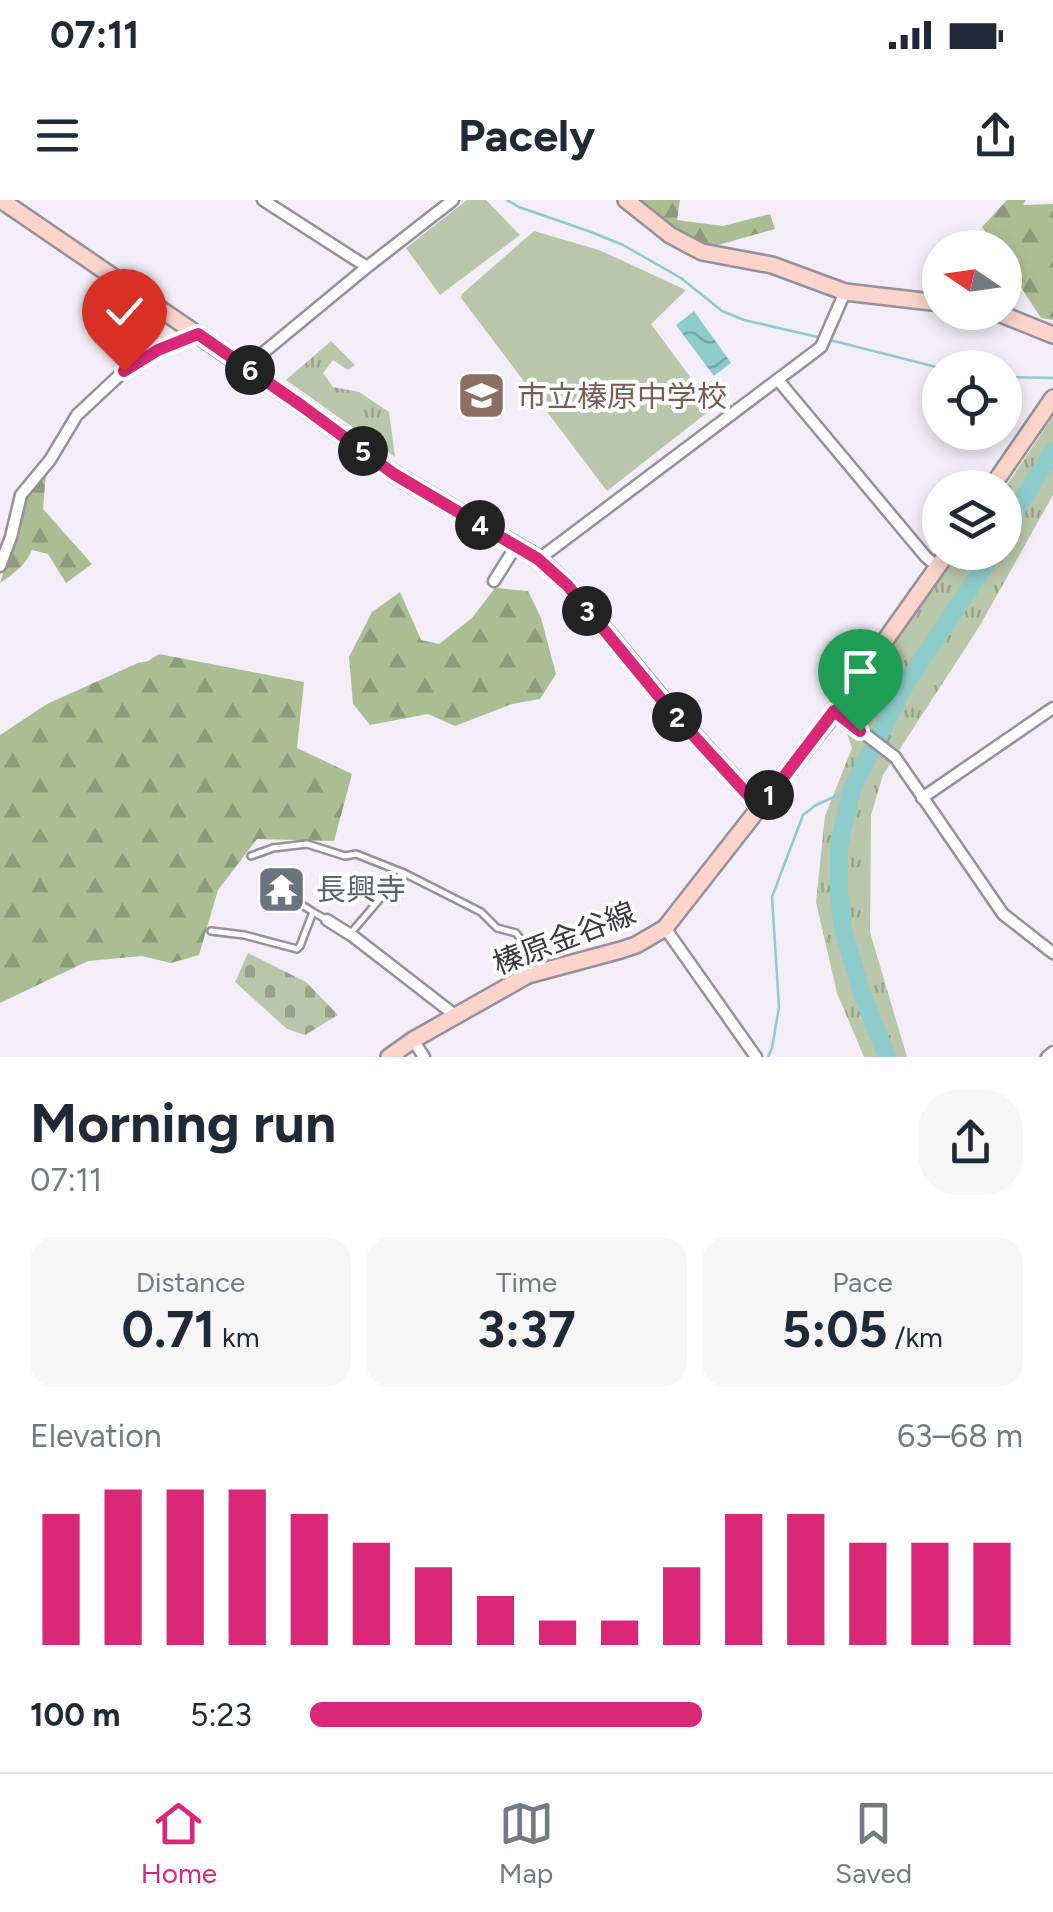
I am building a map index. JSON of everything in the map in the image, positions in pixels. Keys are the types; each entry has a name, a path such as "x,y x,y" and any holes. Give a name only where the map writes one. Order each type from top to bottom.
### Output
{"street":[{"path":"2,200 394,474 538,559 568,586 670,710 760,808"},
{"path":"263,200 367,267"},
{"path":"246,367 453,200"},
{"path":"626,200 670,234 702,252 772,265 845,292 922,301"},
{"path":"538,559 822,345 845,292"},
{"path":"1022,322 1053,335"},
{"path":"0,566 12,537 21,495 50,460 77,415 124,371 158,350 198,334"},
{"path":"778,380 922,552"},
{"path":"1003,470 1053,398"},
{"path":"494,581 516,546"},
{"name":"榛原金谷線","path":"389,1057 511,984 544,970 636,945 665,928 834,711 937,570"},
{"path":"922,798 1053,708"},
{"path":"834,711 895,756 1003,914 1053,953"},
{"path":"326,920 456,1016"},
{"path":"665,928 756,1057"},
{"path":"413,1040 424,1057"},
{"path":"1047,1057 1053,1052"}],"lane":[{"path":"252,856 273,848 307,844 345,856 356,854 482,912 497,928 516,933 544,970"},
{"path":"350,934 402,872"},
{"path":"300,903 326,920"},
{"path":"210,931 296,948 313,912"}],"green space":[{"path":"467,200 486,200 520,235 440,295 406,248"},
{"path":"639,200 680,200 677,220 723,226 770,214 775,229 704,249"},
{"path":"1007,200 1026,200 1023,205 1053,204 1053,320 1041,318 1022,289 1022,230 982,227"},
{"path":"534,231 599,250 686,290 651,324 713,408 607,491 461,298"},
{"path":"331,341 355,365 348,370 333,360 323,373 333,387 359,392 389,412 395,457 286,380"},
{"path":"1053,416 1053,495 1022,550 1022,470 1017,470"},
{"path":"46,473 43,509 92,564 66,583 48,554 32,550 23,564 0,583 30,491"},
{"path":"947,570 1011,570 979,627 883,775 871,815 870,932 907,1057 864,1057 837,993 816,902 825,816 852,748 839,710"},
{"path":"495,588 528,591 541,618 556,674 540,699 512,704 455,726 428,714 370,725 353,704 349,657 372,612 400,592 421,640 439,644 472,618"},
{"path":"159,654 304,682 297,748 352,774 334,841 257,839 218,890 199,955 171,963 142,956 88,961 0,1003 0,735 47,704"},
{"path":"248,953 306,982 338,1015 305,1035 287,1029 235,982"}],"water":[{"path":"694,311 731,363 714,376 676,325"}],"waterway":[{"path":"507,200 623,245 681,278 722,311 822,338"},
{"path":"830,340 922,363"},
{"path":"1022,377 1053,378"},
{"path":"1022,500 1053,451"},
{"path":"887,1057 862,994 843,929 839,845 852,789 905,685 982,570"},
{"path":"768,1057 779,1007 772,897 803,815 852,789"}],"place":[{"name":"市立榛原中学校","path":"482,396"},
{"name":"長興寺","path":"281,889"}],"route":[{"path":"124,371 158,350 198,334 394,474 538,559 568,586 670,710 760,808 834,711 860,731"}]}
